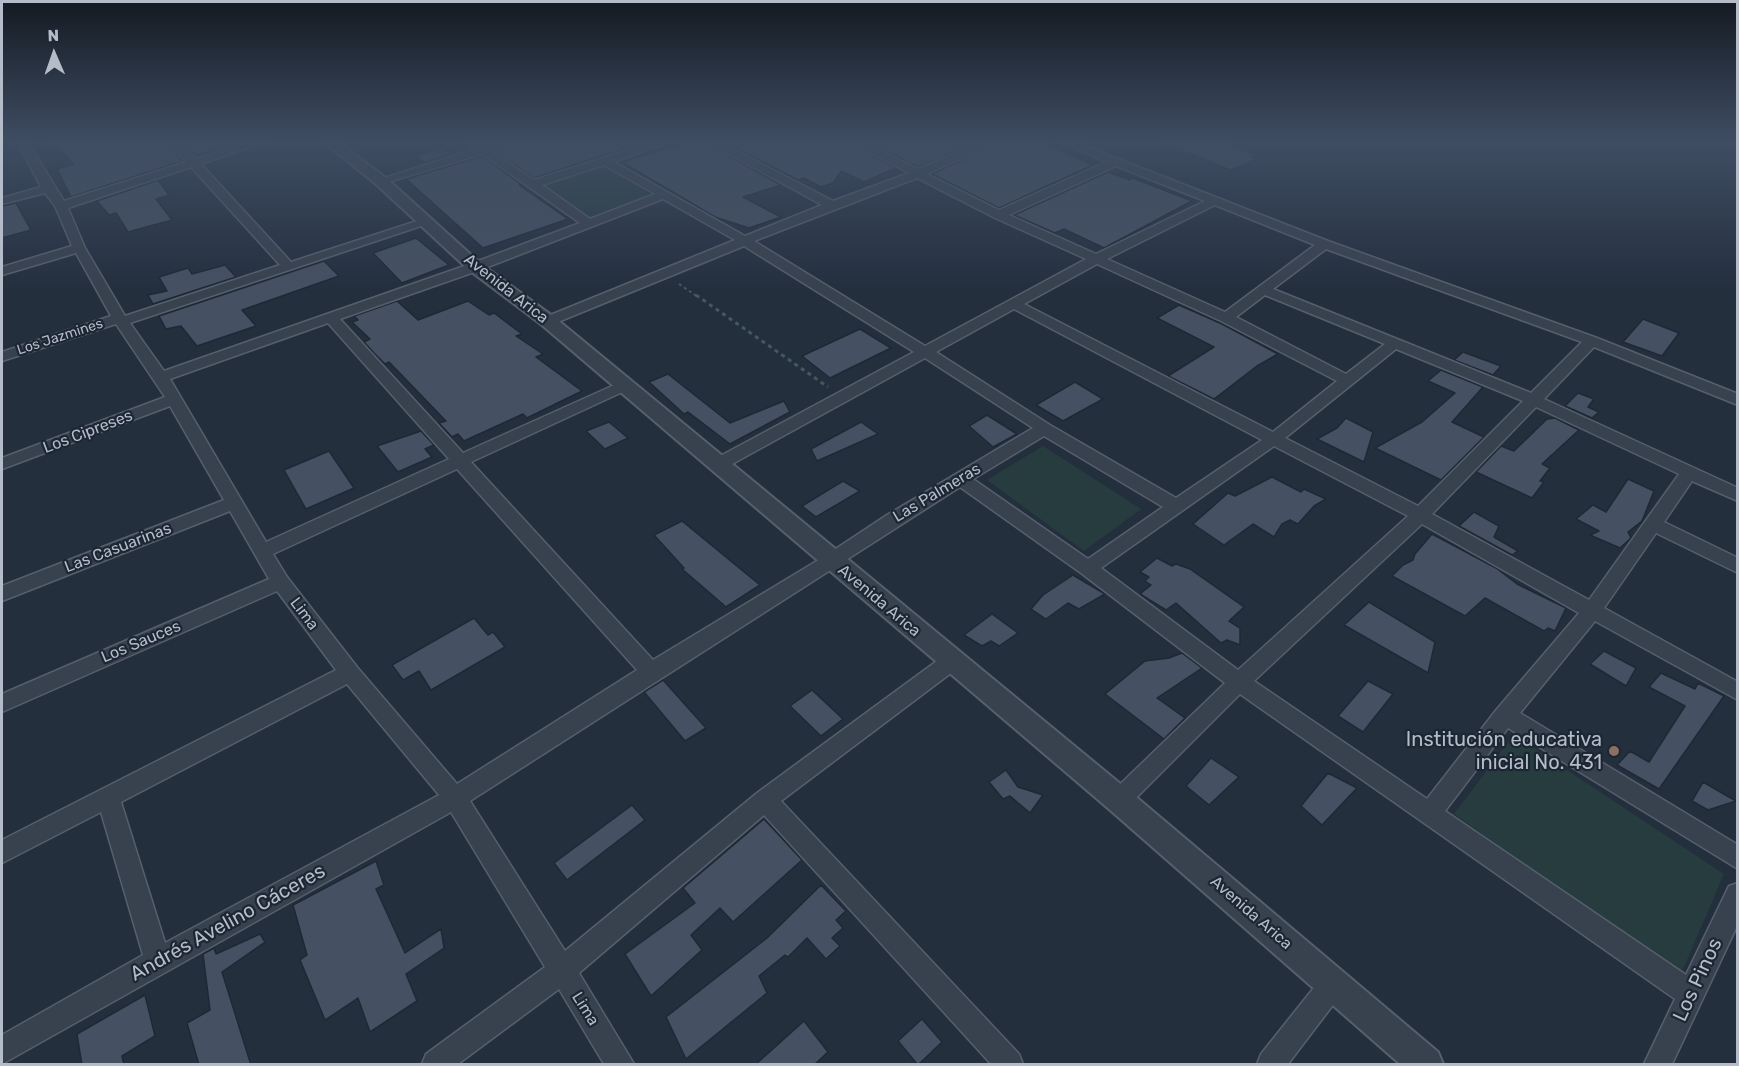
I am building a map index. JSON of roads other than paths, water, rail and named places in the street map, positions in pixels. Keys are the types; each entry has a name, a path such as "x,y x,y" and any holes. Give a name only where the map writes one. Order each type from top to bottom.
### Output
{"street":[{"path":"2,201 41,191"},
{"name":"Lima","path":"49,191 61,206 79,248 121,319 161,377 280,582 350,673 455,798 620,1065"},
{"path":"61,206 106,191"},
{"path":"219,191 290,267"},
{"name":"Avenida Arica","path":"391,191 475,267 548,321 1119,800 1426,1065"},
{"path":"540,191 590,224"},
{"path":"657,191 926,352 1026,415 1044,429 1177,507"},
{"path":"805,191 832,205"},
{"path":"548,321 871,191"},
{"path":"950,191 1095,260 1226,318 1348,381"},
{"path":"999,215 1052,191"},
{"path":"1192,191 1324,244 1592,341 1737,400"},
{"path":"161,377 475,267 664,195"},
{"path":"717,465 1095,260 1216,200"},
{"name":"Los Jazmines","path":"2,357 427,222"},
{"path":"1226,318 1324,244"},
{"path":"2,271 79,248"},
{"path":"1262,289 1534,400 1737,495"},
{"path":"1016,304 1420,515 1737,692"},
{"path":"331,318 651,672"},
{"path":"1119,800 1239,682 1420,515 1592,341"},
{"path":"1088,568 1275,438 1395,343"},
{"path":"262,551 626,386"},
{"name":"Los Cipreses","path":"2,464 174,399"},
{"name":"Las Palmeras","path":"651,672 832,561 893,519 1044,429"},
{"path":"1430,813 1505,715 1591,612 1689,473"},
{"path":"960,478 1088,568 1239,682 1691,994"},
{"name":"Las Casuarinas","path":"2,594 234,503"},
{"path":"1652,524 1737,566"},
{"name":"Los Sauces","path":"2,703 280,582"},
{"path":"436,1065 561,971 765,800 952,662"},
{"name":"Andrés Avelino Cáceres","path":"2,1050 158,961 455,798 651,672"},
{"path":"2,852 109,799 350,673"},
{"path":"1505,715 1737,858"},
{"path":"109,799 158,961"},
{"path":"765,800 1009,1065"},
{"name":"Los Pinos","path":"1658,1065 1737,895"},
{"path":"1271,1065 1333,984"}],"place":[{"name":"Institución educativa inicial No. 431","path":"1614,751"}]}
